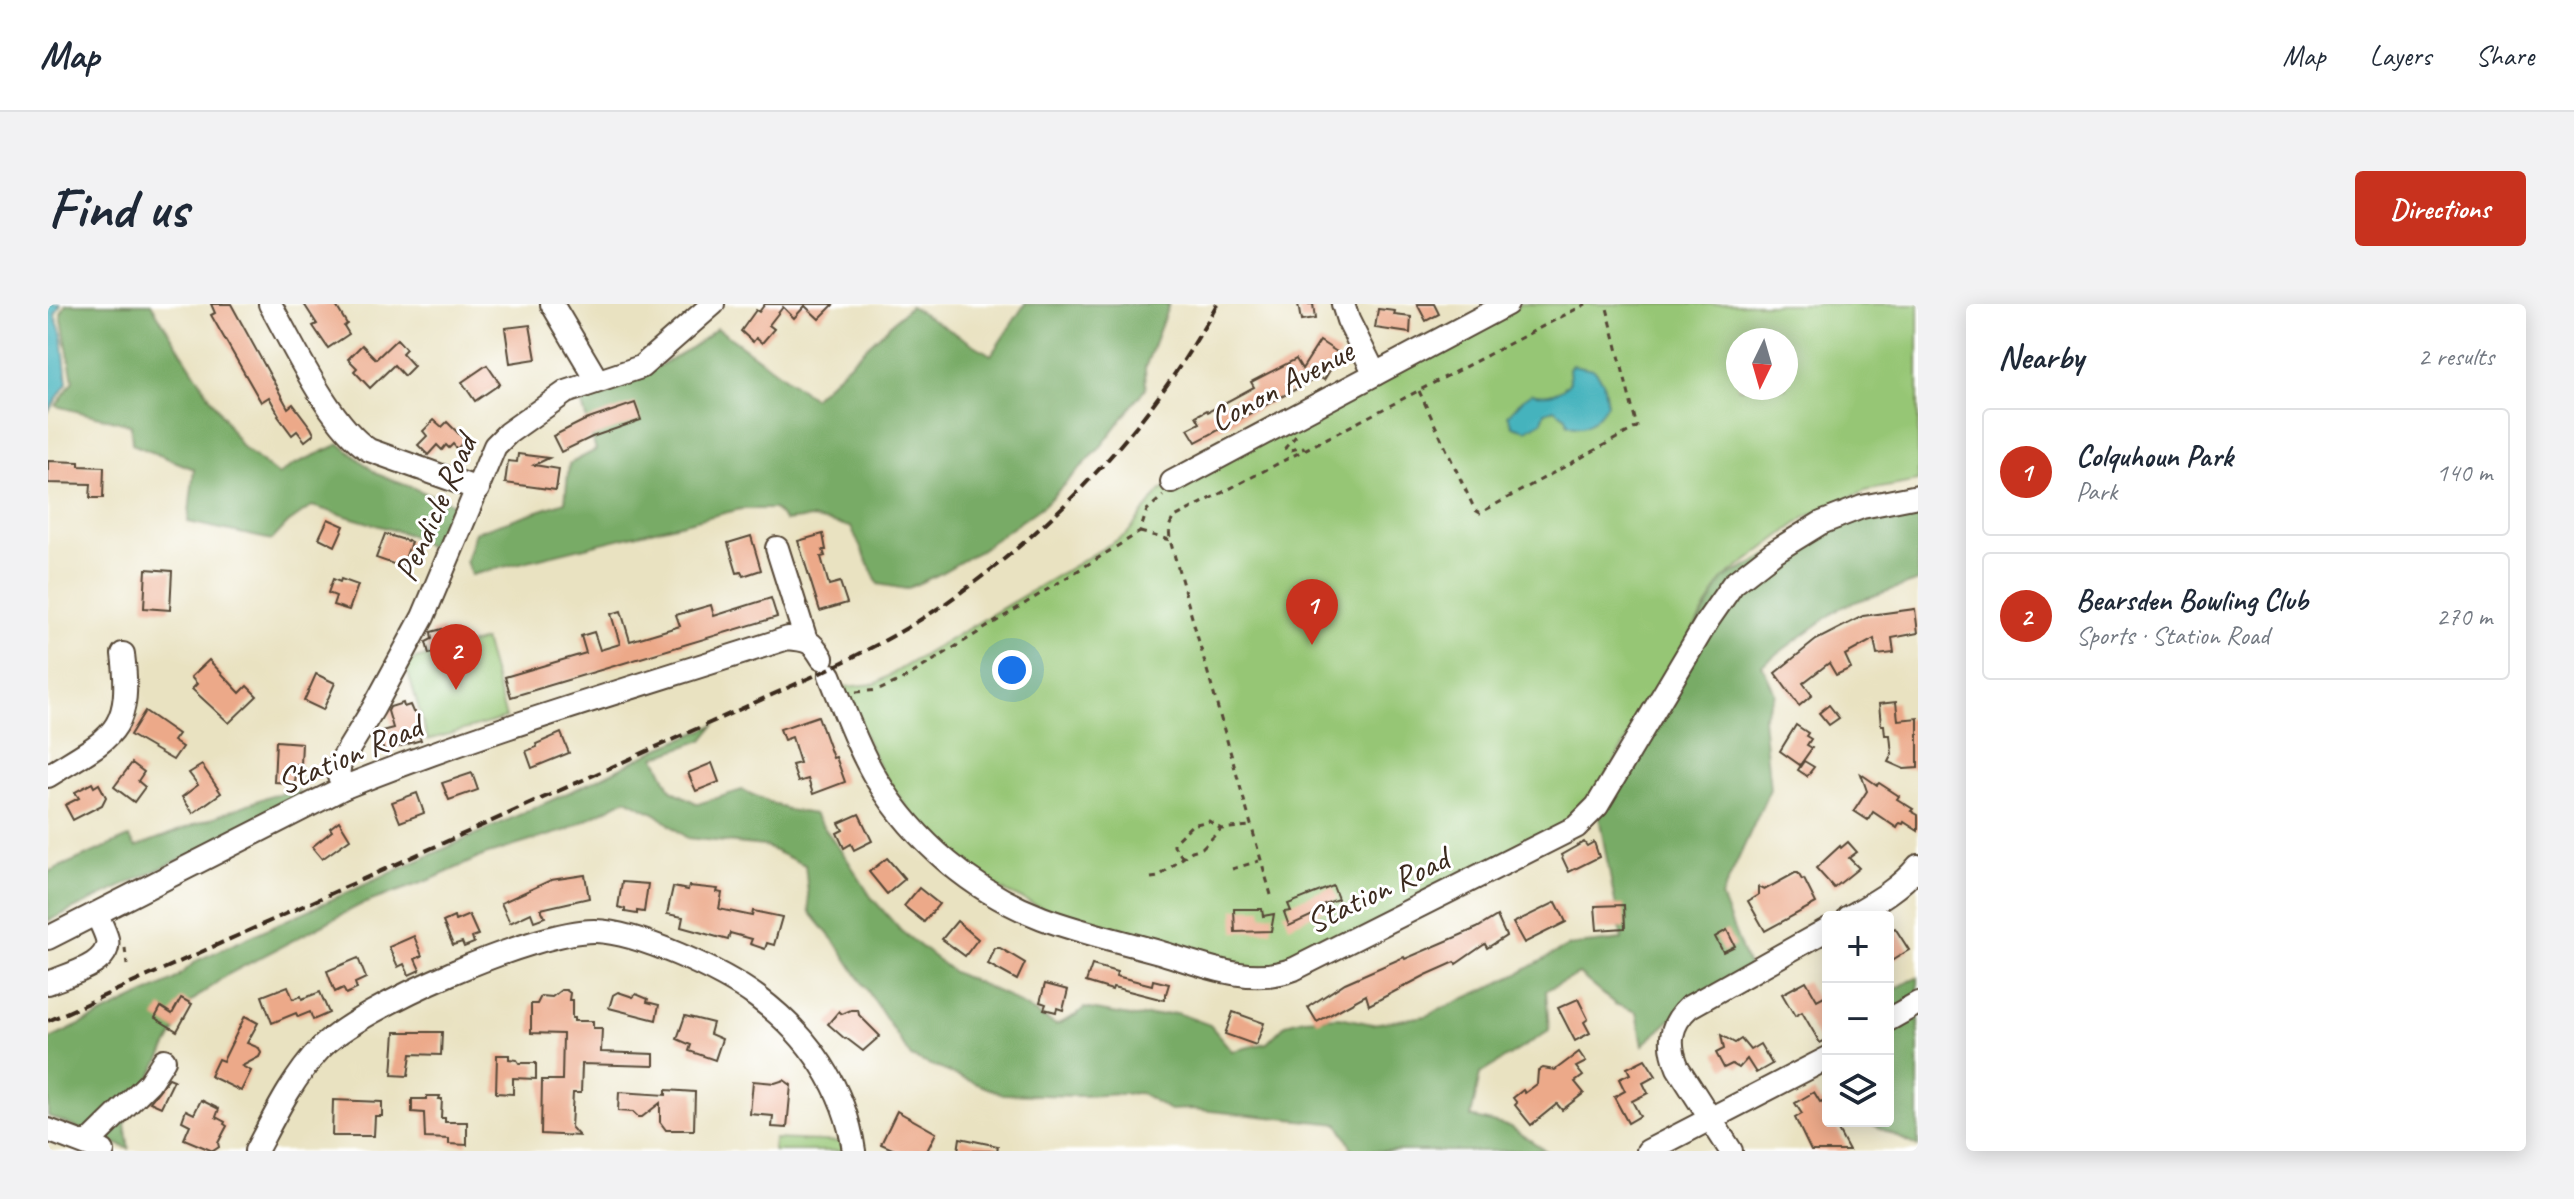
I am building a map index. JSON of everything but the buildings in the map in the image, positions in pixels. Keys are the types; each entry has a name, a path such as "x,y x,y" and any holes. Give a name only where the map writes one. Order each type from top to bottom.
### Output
{"street":[{"path":"270,304 337,419 357,442 369,450 478,489"},
{"path":"552,304 597,380"},
{"name":"Pendicle Road","path":"345,787 338,774 340,763 423,617 495,446 508,433 566,392 641,367 713,304"},
{"path":"1343,304 1375,374"},
{"name":"Conon Avenue","path":"1172,482 1507,304"},
{"name":"Station Road","path":"48,938 345,787 450,748 788,638 806,640 816,648 875,778 895,807 923,841 987,891 1044,918 1227,972 1265,977 1283,974 1576,827 1597,806 1708,620 1733,584 1774,552 1821,523 1862,507 1918,496"},
{"path":"777,548 806,640"},
{"path":"48,776 106,739 114,730 122,715 127,685 123,654"},
{"path":"1860,911 1884,897 1918,866"},
{"path":"48,983 98,962 104,954 107,940 97,915"},
{"path":"256,1151 297,1075 339,1033 409,994 469,967 564,935 599,931 645,943 707,967 742,986 771,1007 811,1050 829,1076 847,1117 854,1151"},
{"path":"1731,1151 1678,1068 1672,1053 1671,1038 1677,1018 1689,1007 1822,932"},
{"path":"1894,1017 1918,1003"},
{"path":"48,1130 95,1148 164,1060"},
{"path":"1648,1151 1822,1061"}],"path":[{"path":"1271,895 1170,540 1169,527 1173,518 1586,304"},
{"path":"1419,391 1475,510 1480,513 1637,427 1606,304"},
{"path":"1287,419 1297,437 1285,448 1287,451 1303,447 1304,450"},
{"path":"830,675 868,692 905,678 1140,532 1147,510 1172,482"},
{"path":"1140,532 1170,540"},
{"path":"1183,858 1174,842 1187,828 1209,821 1221,829"},
{"path":"1151,878 1158,877 1202,848 1221,829 1250,826"},
{"path":"1232,869 1259,861"},
{"path":"124,938 127,965"}],"green space":[{"path":"66,304 151,304 242,447 278,475 340,444 377,474 459,506 440,553 410,535 312,506 288,523 272,540 188,522 194,469 132,444 131,425 56,406 73,381 61,314"},
{"path":"1025,304 1169,304 1145,368 1146,387 1099,449 1044,505 976,553 937,575 906,589 878,584 851,527 811,518 785,521 774,509 741,509 471,575 466,561 475,532 565,502 569,464 596,450 580,398 669,361 717,328 813,398 910,306 991,355"},
{"path":"1521,304 1918,304 1918,481 1865,491 1806,517 1723,579 1592,799 1564,824 1301,961 1252,970 1049,911 991,885 928,837 881,771 843,687 875,684 1127,534 1160,491"},
{"path":"1918,497 1918,581 1843,606 1762,665 1775,693 1763,718 1770,789 1721,897 1749,968 1678,1013 1643,1045 1637,1012 1615,1004 1579,974 1546,990 1549,1031 1480,1074 1471,1117 1511,1127 1546,1151 1353,1151 1339,1124 1191,1109 1170,1110 1140,1093 1082,1096 1002,1094 911,1057 839,947 810,912 805,865 764,846 687,838 656,814 626,799 567,830 485,855 432,879 360,905 225,976 191,1002 125,1124 129,1149 48,1116 48,1040 174,980 196,961 715,725 703,740 655,757 671,790 698,804 742,790 788,810 814,814 871,897 901,931 953,972 1003,994 1056,1025 1084,1008 1135,1017 1177,1013 1210,1025 1232,1051 1267,1043 1286,1024 1304,1019 1340,1017 1372,1024 1426,1016 1514,976 1568,946 1622,940 1597,806 1723,579 1862,507"},
{"path":"484,640 506,718 428,740 405,662"},
{"path":"299,791 300,803 48,921 48,872 129,837 136,847 272,795"},
{"path":"1918,977 1918,1147 1878,1127 1894,1127 1894,989"},
{"path":"774,1139 844,1142 844,1151 773,1151"}],"water":[{"path":"48,304 61,304 55,315 62,335 67,383 48,412"},
{"path":"1572,365 1594,369 1603,381 1607,404 1595,419 1586,425 1574,426 1554,409 1545,412 1542,421 1526,430 1513,426 1508,415 1523,399 1532,393 1548,394 1563,388 1570,381 1569,368"}],"railway":[{"path":"48,1021 816,675 911,626 1002,561 1107,461 1167,385 1217,304"}],"place":[{"name":"Colquhoun Park","path":"1312,645"},
{"name":"Bearsden Bowling Club","path":"456,690"}]}
